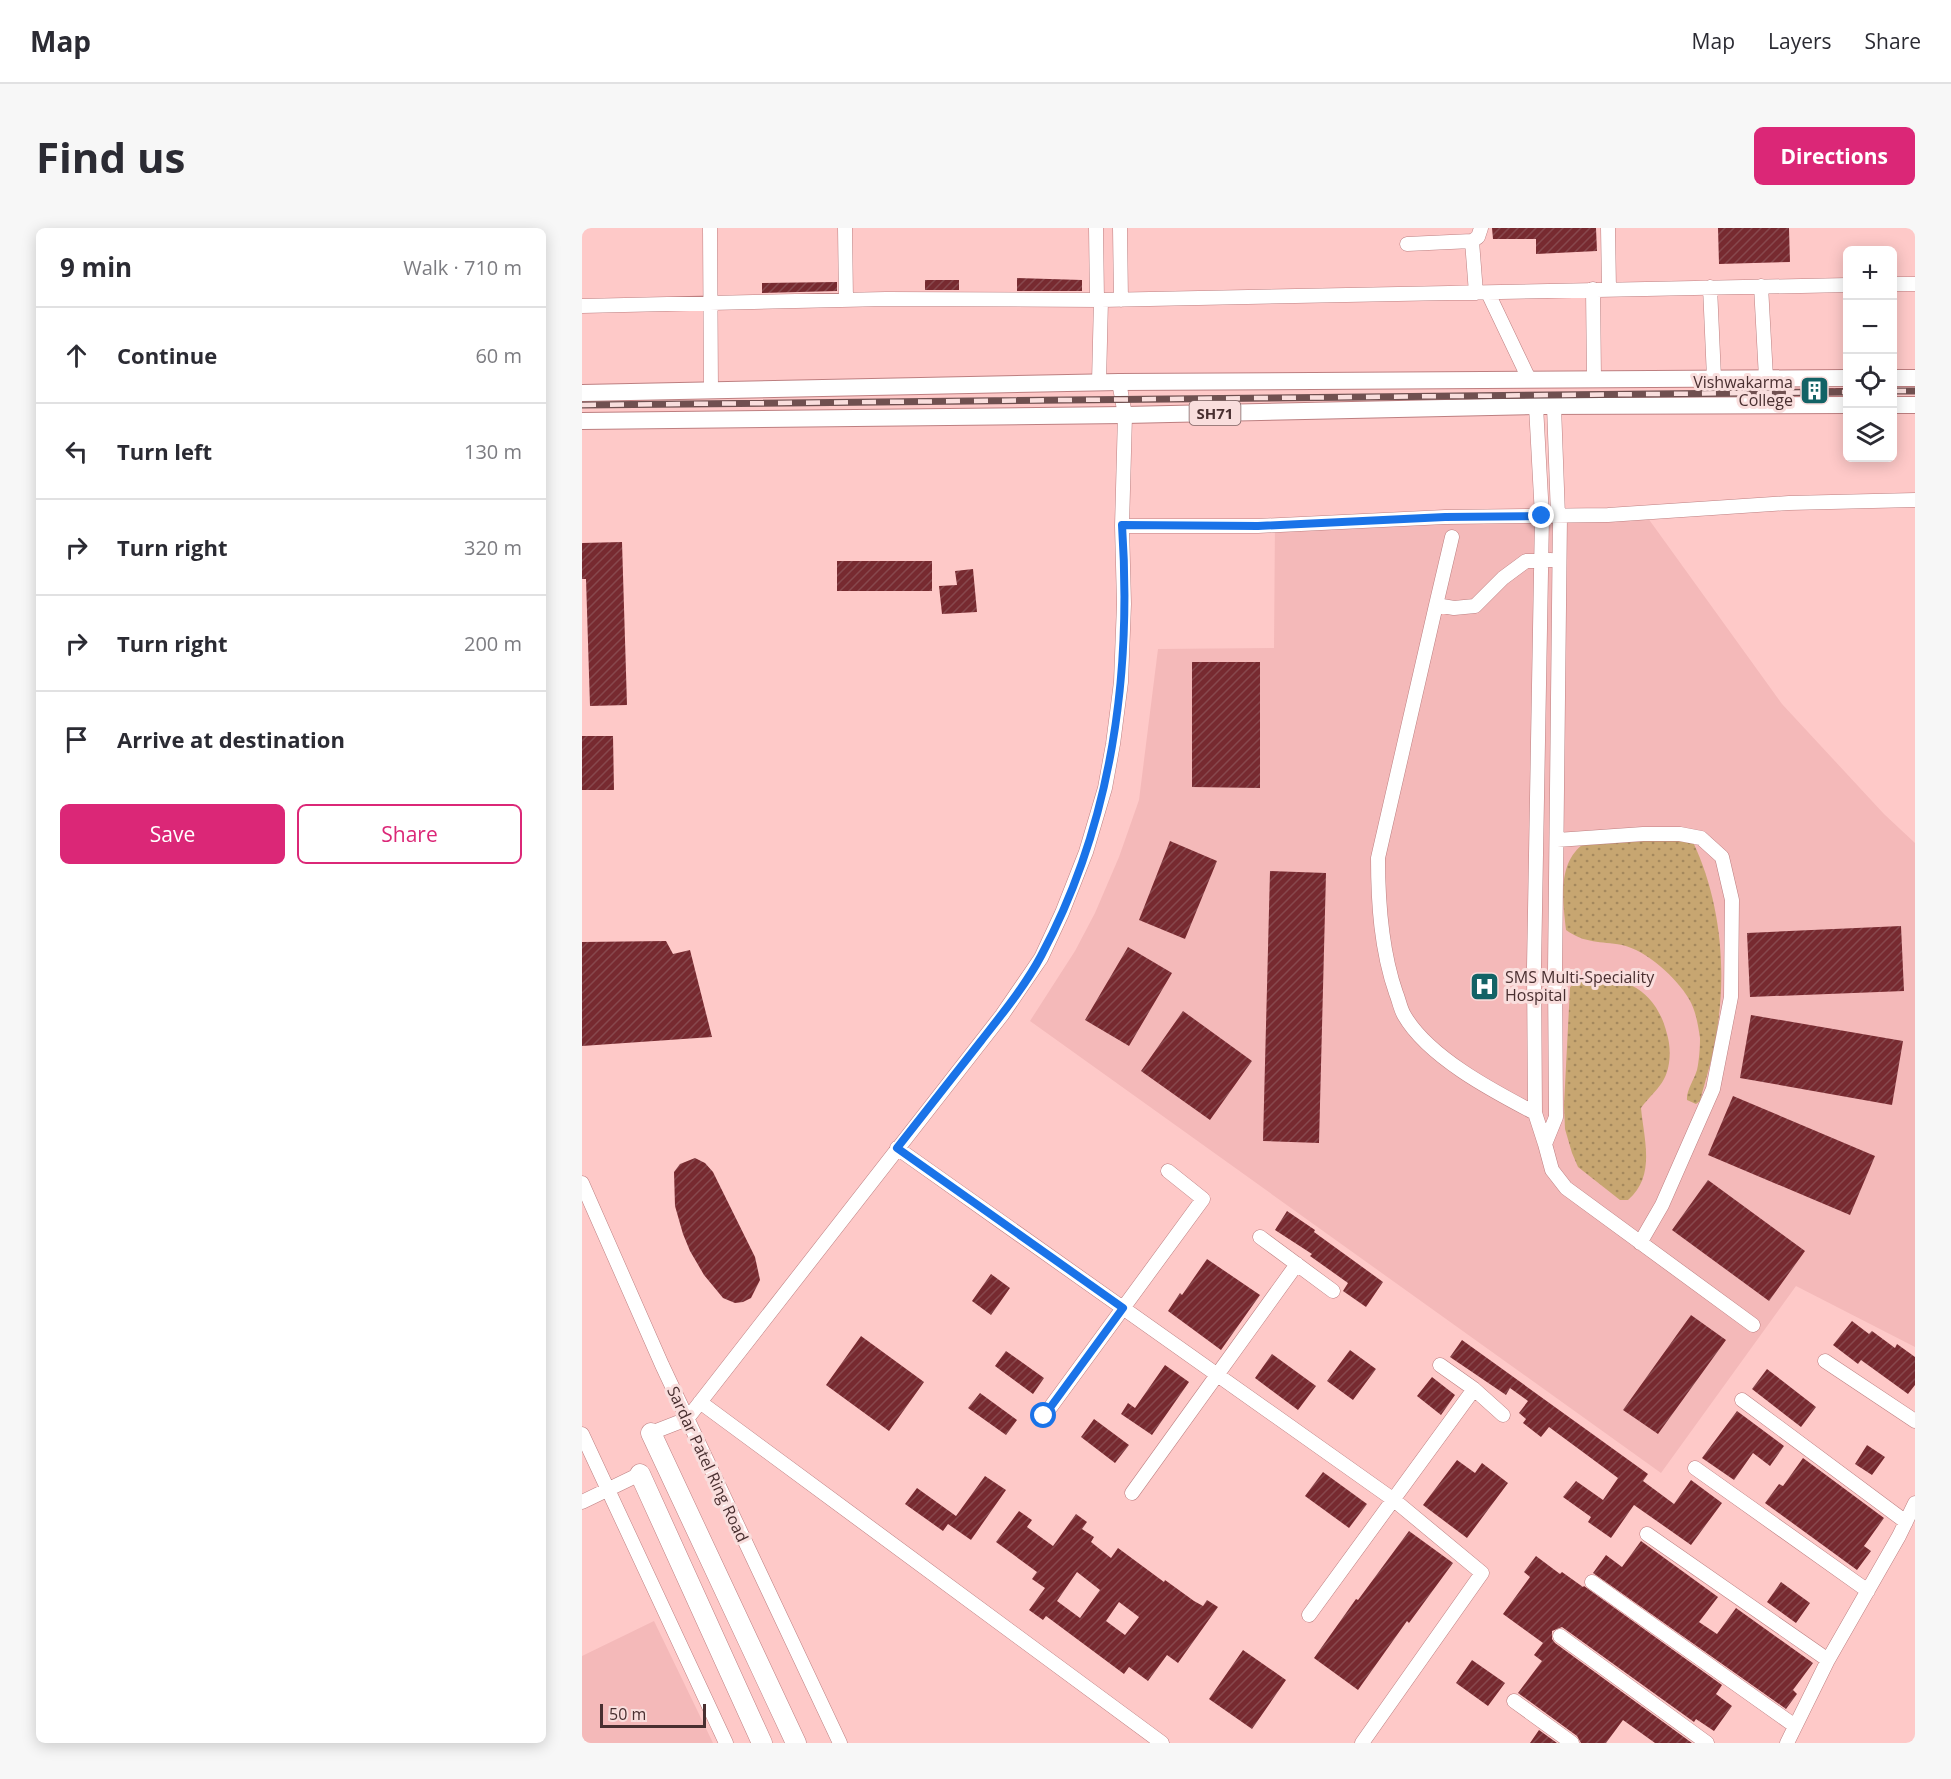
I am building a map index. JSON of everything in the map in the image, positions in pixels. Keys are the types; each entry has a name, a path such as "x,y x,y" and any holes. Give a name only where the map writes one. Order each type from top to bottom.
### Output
{"highway":[{"path":"651,1433 796,1743"},
{"path":"640,1474 762,1743"}],"main road":[{"name":"SH71","path":"582,393 1099,382 1843,378"},
{"path":"1897,378 1915,378"},
{"name":"SH71","path":"582,421 1125,415 1536,406 1843,405"},
{"path":"1897,405 1915,405"}],"street":[{"path":"710,228 711,391"},
{"path":"845,228 846,300"},
{"path":"1096,228 1099,382"},
{"path":"1120,228 1121,300"},
{"path":"1407,244 1472,241 1478,237 1481,228"},
{"path":"1608,228 1609,289"},
{"path":"1472,241 1482,293 1529,379"},
{"path":"1897,284 1915,284"},
{"path":"582,306 846,300 1121,300 1843,285"},
{"path":"1761,286 1766,378"},
{"path":"1710,287 1714,378"},
{"path":"1593,289 1594,379"},
{"path":"651,1433 687,1419 1002,1015 1041,958 1062,913 1086,852 1105,788 1121,682 1124,604 1122,525 1125,415 1119,382"},
{"path":"1536,406 1542,560 1534,964 1535,1113 1552,1170 1566,1188 1753,1325"},
{"path":"1545,1144 1556,1117 1559,516 1554,406"},
{"path":"1122,525 1258,526 1445,517 1608,515 1789,503 1915,500"},
{"path":"1452,537 1378,858 1378,897 1388,971 1404,1014 1422,1038 1493,1091 1535,1113"},
{"path":"1437,605 1454,608 1474,606 1503,578 1526,561 1559,559"},
{"path":"1557,840 1644,834 1680,834 1701,838 1722,857 1732,900 1731,997 1713,1089 1662,1206 1640,1243"},
{"path":"1534,964 1555,964"},
{"path":"897,1148 1394,1500 1482,1573 1362,1743"},
{"path":"1044,1416 1203,1200 1168,1171"},
{"name":"Sardar Patel Ring Road","path":"582,1183 687,1419 840,1743"},
{"path":"1260,1237 1333,1291"},
{"path":"1132,1493 1297,1264"},
{"path":"1825,1361 1915,1421"},
{"path":"1440,1365 1474,1389 1503,1414"},
{"path":"1309,1616 1474,1389"},
{"path":"1742,1400 1906,1522"},
{"path":"700,1402 1162,1743"},
{"path":"582,1434 726,1743"},
{"path":"1695,1468 1868,1590"},
{"path":"582,1502 640,1474"},
{"path":"1787,1743 1828,1660 1915,1503"},
{"path":"1647,1534 1828,1660"},
{"path":"1592,1582 1795,1726"},
{"path":"1560,1636 1707,1743"},
{"path":"1514,1701 1572,1743"}],"shaded area":[{"name":"SMS Multi-Speciality Hospital","path":"1645,514 1782,704 1884,814 1915,843 1915,1347 1796,1286 1661,1473 1030,1021 1075,951 1095,913 1119,857 1139,800 1158,649 1274,648 1275,519"},
{"path":"1665,831 1693,842 1710,887 1719,934 1721,982 1717,1030 1700,1101 1696,1104 1687,1100 1687,1097 1697,1070 1700,1038 1693,1008 1684,991 1660,966 1641,953 1622,945 1587,940 1566,930 1563,896 1565,873 1574,853 1582,845"},
{"path":"1586,974 1614,979 1638,989 1655,1007 1662,1019 1668,1039 1670,1056 1666,1074 1641,1108 1646,1145 1645,1169 1637,1190 1628,1200 1620,1200 1578,1167 1565,1129 1564,1105 1570,988 1575,979"},
{"path":"654,1621 713,1743 582,1743 582,1656"}],"building":[{"path":"1492,228 1596,228 1597,251 1536,254 1536,239 1493,239"},
{"path":"1718,228 1789,228 1790,262 1719,264"},
{"path":"1017,278 1082,280 1082,291 1017,291"},
{"path":"925,280 959,280 959,290 925,290"},
{"path":"837,282 837,291 762,293 762,283"},
{"path":"1843,388 1843,394 1781,395 1781,389"},
{"path":"1897,388 1915,388 1915,394 1897,394"},
{"path":"622,542 627,705 590,706 586,579 582,579 582,543"},
{"path":"837,561 932,561 932,591 837,591"},
{"path":"973,569 977,612 942,614 939,586 957,585 955,571"},
{"path":"1192,662 1260,662 1260,788 1192,787"},
{"path":"582,736 613,736 614,790 582,790"},
{"path":"1170,841 1217,861 1185,939 1139,920"},
{"path":"1270,871 1326,873 1319,1143 1263,1141"},
{"path":"1901,926 1904,991 1750,997 1747,933"},
{"path":"666,941 673,954 690,950 712,1037 582,1046 582,942"},
{"path":"1128,947 1172,973 1129,1046 1085,1020"},
{"path":"1183,1011 1252,1061 1210,1120 1141,1071"},
{"path":"1751,1015 1903,1041 1892,1105 1740,1078"},
{"path":"1733,1096 1875,1156 1850,1215 1708,1155"},
{"path":"695,1158 705,1163 713,1172 755,1257 760,1280 751,1298 743,1302 735,1303 723,1298 704,1275 683,1234 675,1206 674,1172 680,1164"},
{"path":"1708,1180 1805,1251 1769,1301 1672,1230"},
{"path":"1287,1211 1383,1282 1366,1307 1343,1291 1348,1283 1310,1256 1312,1254 1275,1230"},
{"path":"1207,1259 1260,1295 1221,1350 1168,1311"},
{"path":"991,1274 1010,1288 991,1315 972,1301"},
{"path":"1691,1315 1726,1340 1658,1434 1623,1410"},
{"path":"1852,1321 1869,1334 1872,1331 1895,1348 1897,1344 1915,1357 1915,1385 1908,1394 1861,1360 1858,1364 1833,1345"},
{"path":"861,1336 924,1382 889,1431 826,1385"},
{"path":"1462,1340 1648,1474 1643,1481 1674,1504 1691,1480 1722,1503 1691,1545 1634,1505 1611,1538 1588,1522 1591,1517 1563,1497 1576,1481 1603,1500 1618,1478 1549,1427 1541,1437 1523,1423 1526,1419 1519,1413 1528,1401 1510,1388 1506,1395 1450,1357"},
{"path":"1350,1350 1376,1369 1353,1400 1327,1381"},
{"path":"1006,1351 1044,1378 1033,1394 995,1366"},
{"path":"1272,1354 1316,1386 1298,1410 1255,1378"},
{"path":"1165,1365 1189,1382 1152,1435 1121,1414 1128,1403 1135,1408"},
{"path":"1767,1369 1816,1407 1801,1427 1752,1389"},
{"path":"1432,1377 1455,1395 1441,1415 1417,1396"},
{"path":"980,1393 1017,1420 1006,1435 968,1408"},
{"path":"1737,1411 1784,1446 1770,1466 1753,1453 1734,1480 1702,1458"},
{"path":"1094,1419 1129,1445 1115,1463 1081,1437"},
{"path":"1867,1445 1885,1457 1872,1475 1855,1464"},
{"path":"1803,1458 1884,1518 1864,1546 1871,1551 1857,1570 1765,1503 1779,1484 1783,1486"},
{"path":"1457,1460 1475,1473 1482,1463 1508,1483 1467,1538 1423,1505"},
{"path":"1323,1472 1367,1504 1349,1528 1305,1496"},
{"path":"985,1476 1006,1490 971,1540 948,1524 943,1531 905,1504 917,1488 956,1516"},
{"path":"1019,1511 1032,1520 1027,1527 1053,1546 1076,1514 1087,1522 1082,1529 1094,1537 1091,1542 1111,1558 1118,1548 1194,1601 1203,1606 1207,1600 1218,1607 1178,1663 1167,1655 1148,1681 1129,1667 1124,1674 1046,1616 1043,1620 1029,1610 1045,1588 1032,1579 1037,1572 996,1542","holes":["1077,1572 1100,1590 1080,1618 1057,1601","1119,1602 1139,1617 1125,1635 1106,1621"]},
{"path":"1409,1531 1453,1563 1409,1623 1407,1621 1358,1690 1314,1658"},
{"path":"1641,1541 1718,1597 1699,1622 1717,1634 1736,1608 1813,1663 1793,1690 1797,1694 1786,1709 1593,1573 1606,1555 1622,1567"},
{"path":"1536,1556 1560,1574 1562,1572 1584,1586 1722,1685 1716,1694 1732,1706 1714,1731 1696,1719 1694,1722 1562,1627 1552,1631 1552,1639 1555,1643 1692,1743 1655,1743 1623,1720 1606,1743 1581,1743 1577,1736 1518,1693 1542,1661 1534,1655 1543,1643 1503,1614 1530,1577 1524,1572"},
{"path":"1781,1582 1810,1603 1796,1623 1767,1602"},
{"path":"1243,1650 1286,1680 1252,1729 1209,1699"},
{"path":"1472,1660 1505,1683 1488,1706 1456,1683"},
{"path":"1539,1730 1557,1743 1530,1743"}],"railway":[{"path":"1897,391 1915,391"},
{"path":"582,405 1843,392"}],"place":[{"name":"Vishwakarma College","path":"1814,391"},
{"name":"SMS Multi-Speciality Hospital","path":"1484,986"}],"route":[{"path":"1044,1416 1123,1308 897,1148 1002,1015 1041,958 1086,852 1105,788 1121,682 1124,604 1122,525 1258,526 1445,517 1542,516"}]}
